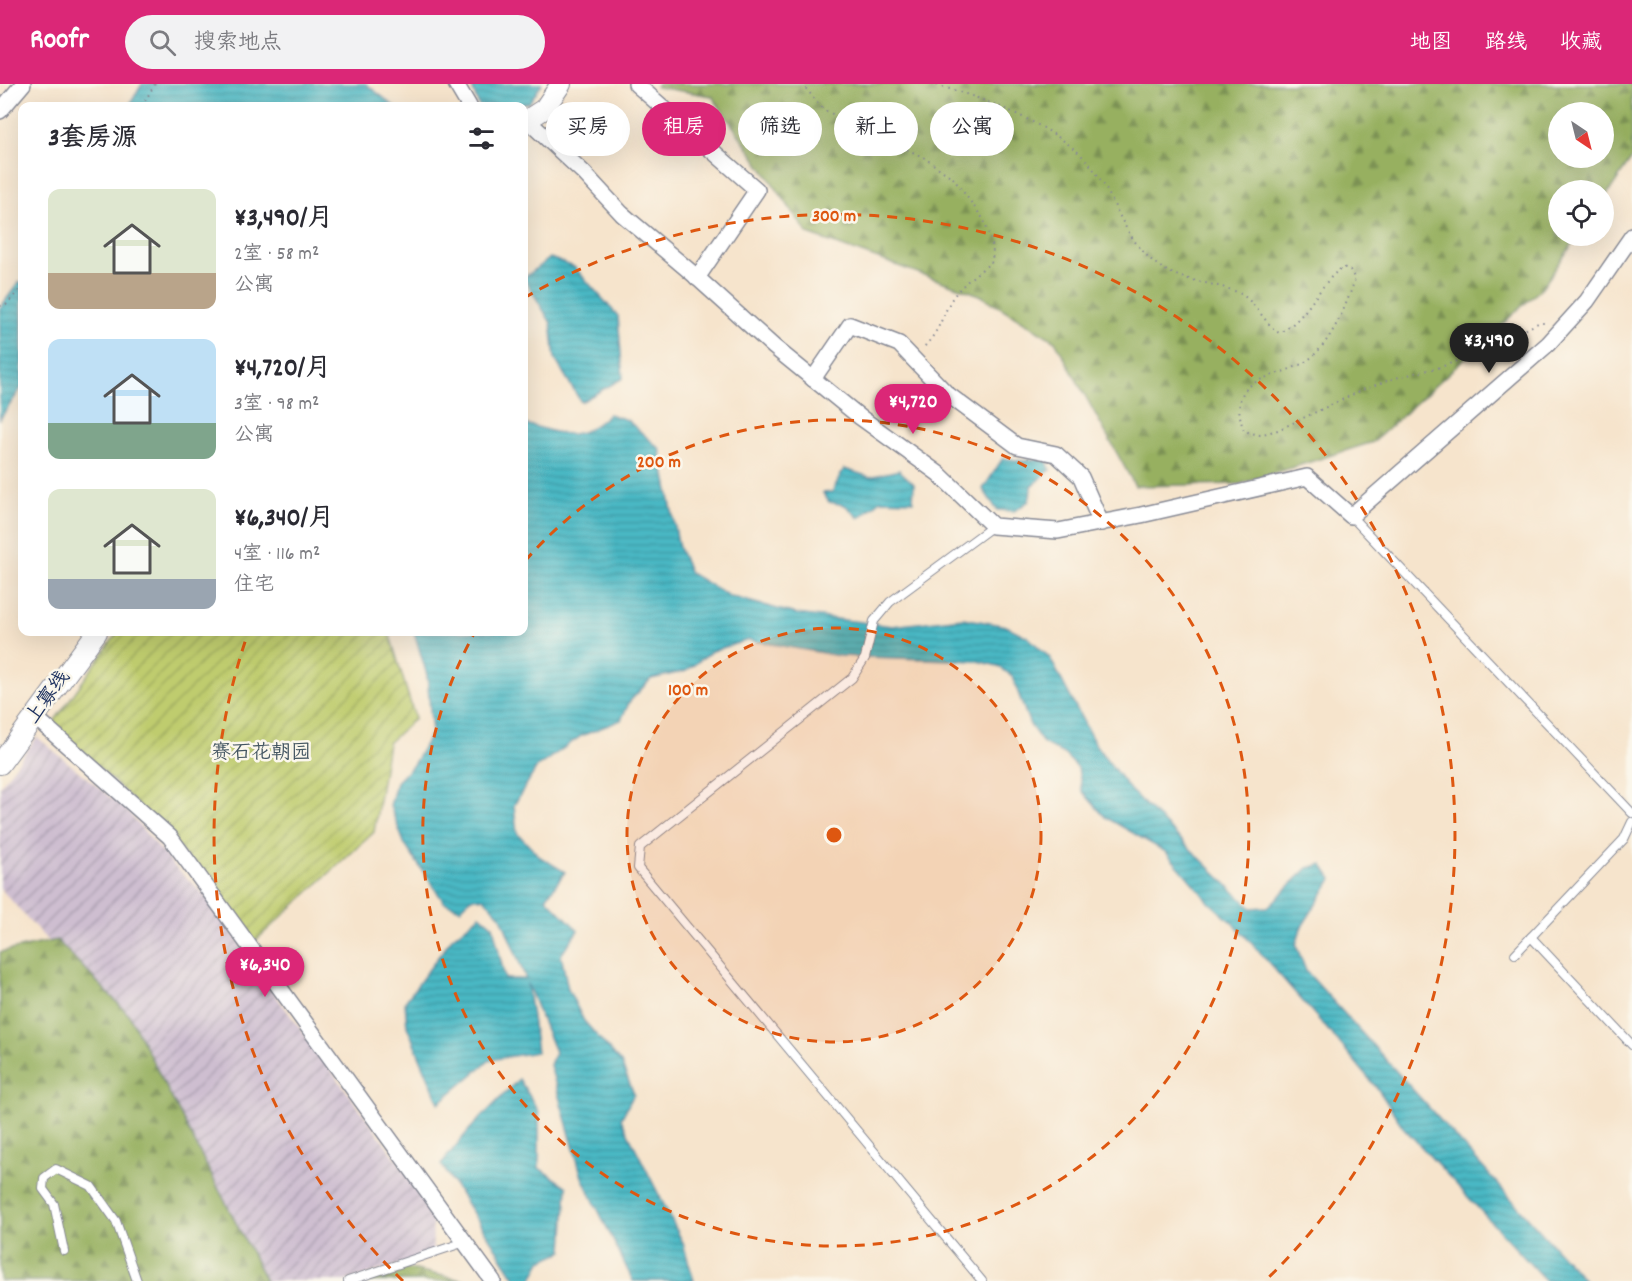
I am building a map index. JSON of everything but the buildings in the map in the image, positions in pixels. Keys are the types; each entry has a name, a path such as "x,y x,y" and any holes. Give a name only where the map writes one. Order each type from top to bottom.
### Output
{"street":[{"path":"0,111 23,84"},
{"path":"456,84 467,102"},
{"path":"528,119 544,110 561,84"},
{"path":"636,84 757,190 697,278"},
{"path":"528,124 584,173 622,214 774,347 860,417 939,474 993,526 1058,531 1307,477 1351,516 1548,344 1587,301 1632,236"},
{"path":"813,379 850,325 899,344 946,393 1017,446 1056,454 1081,477 1101,523"},
{"name":"上寡线","path":"0,764 94,636"},
{"path":"35,717 170,837 493,1281"}],"lane":[{"path":"1351,516 1632,813"},
{"path":"982,1281 638,868 640,848 852,678 865,658 874,621 890,602 993,526"},
{"path":"1515,954 1624,839 1632,822"},
{"path":"1531,938 1632,1046"},
{"path":"64,1251 54,1204 43,1189 44,1178 56,1169 91,1186 116,1221 137,1281"},
{"path":"348,1281 465,1242"}],"path":[{"path":"144,102 155,84"},
{"path":"802,84 824,110 923,157 953,178 984,220 993,248 992,262 972,277 951,301 936,335 913,358"},
{"path":"931,84 963,91 995,105 1037,125 1074,150 1091,166 1128,236 1157,264 1171,274 1239,293 1279,333 1299,319 1332,275 1343,267 1350,270 1354,279 1351,293 1325,343 1314,355 1295,368 1259,378 1250,384 1240,401 1239,417 1244,431 1258,435 1278,430 1362,390 1474,355 1538,323 1568,322"},
{"path":"0,306 6,305 18,292"}],"shaded area":[{"path":"37,737 127,811 175,867 211,901 259,973 432,1207 433,1254 345,1281 195,1281 57,951 0,888 0,786"}],"green space":[{"path":"657,84 1632,84 1632,158 1614,184 1614,180 1548,180 1548,246 1571,246 1542,288 1373,442 1240,484 1135,486 1055,341 980,295 808,234 754,156 822,156 822,102 738,102 738,133 726,116 726,102 716,102 712,96 656,87"},
{"name":"赛石花朝园","path":"115,636 390,636 415,718 388,743 374,832 253,943 170,836 53,723"},
{"path":"57,940 129,1015 266,1281 0,1281 0,952"},
{"path":"406,1268 467,1281 358,1281"}],"water":[{"path":"142,84 366,84 389,102 131,102"},
{"path":"471,84 542,84 529,103 478,102"},
{"path":"550,258 574,267 618,316 623,378 581,402 555,359 551,323 528,285 528,275"},
{"path":"18,283 18,393 0,419 0,308"},
{"path":"609,414 627,420 660,449 679,548 690,573 729,596 796,614 892,626 963,618 1006,626 1028,637 1050,658 1095,744 1130,790 1251,908 1268,907 1308,868 1322,864 1332,879 1301,928 1296,945 1306,971 1585,1281 1546,1281 1403,1127 1380,1092 1344,1048 1239,929 1209,902 1166,852 1105,817 1082,791 1078,768 1064,754 1043,743 1030,725 1012,676 998,666 978,661 840,656 748,640 712,651 686,671 651,679 630,701 621,720 581,736 537,767 514,805 517,833 540,857 565,872 546,898 578,930 561,955 568,989 584,1021 621,1063 634,1094 621,1119 683,1243 694,1281 633,1281 582,1177 550,1065 555,1052 527,983 537,1052 490,1060 439,1103 407,1026 405,1002 452,938 480,915 493,926 505,979 526,979 501,917 484,898 471,898 460,909 444,902 405,845 390,806 396,783 413,765 432,732 427,675 415,636 528,636 528,425 568,434 587,430"},
{"path":"1003,458 1023,461 1046,458 1050,470 1032,486 1029,501 1014,511 997,510 983,489"},
{"path":"844,469 870,477 899,470 914,484 913,501 881,500 859,518 845,505 829,502 823,493 832,492"},
{"path":"519,1079 539,1112 539,1168 567,1187 563,1251 541,1261 531,1281 517,1281 441,1164 469,1130"}]}
